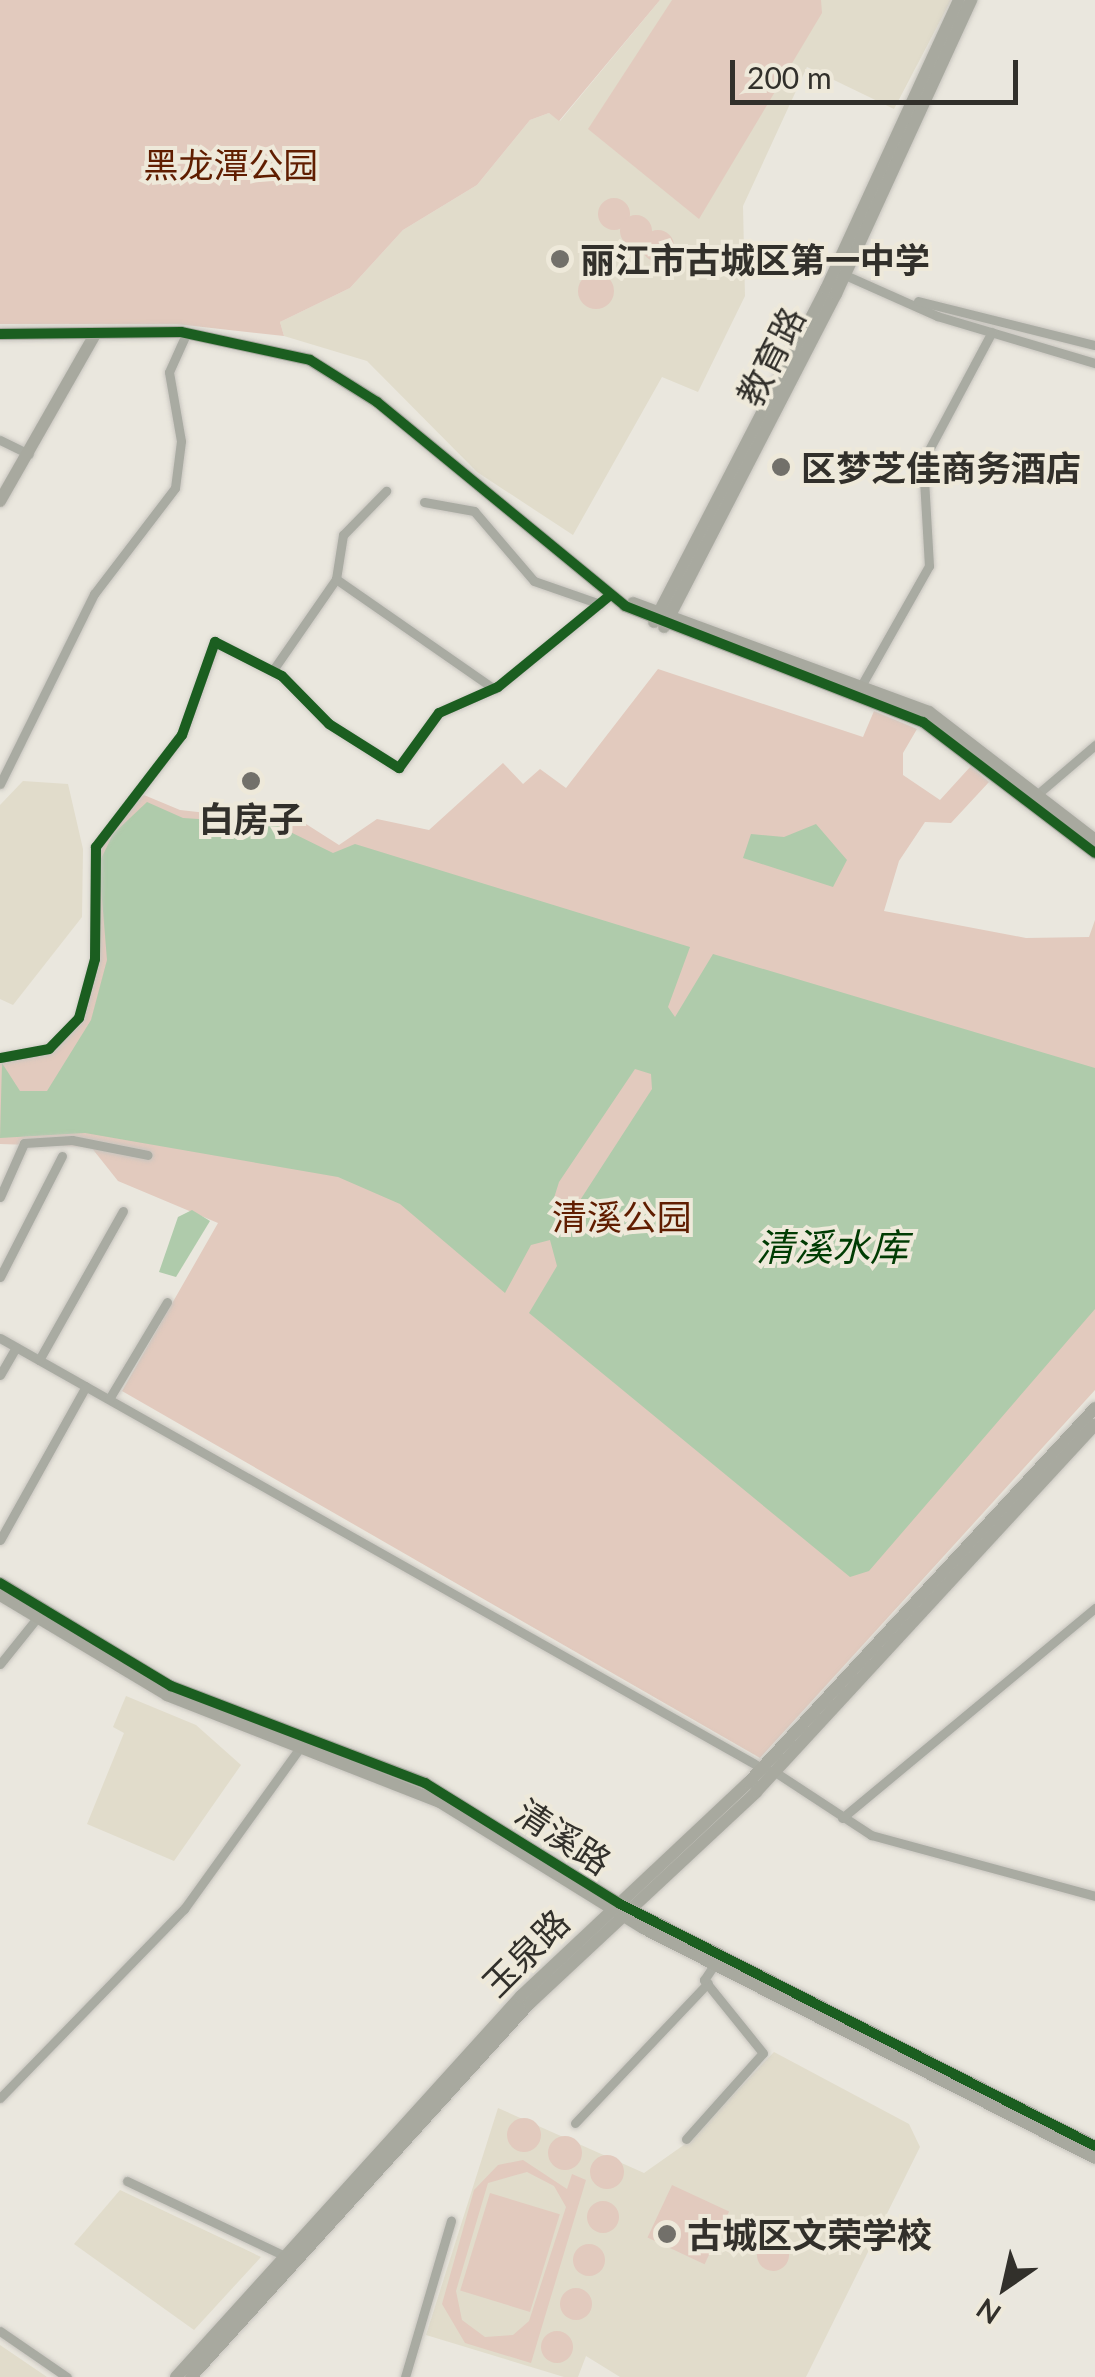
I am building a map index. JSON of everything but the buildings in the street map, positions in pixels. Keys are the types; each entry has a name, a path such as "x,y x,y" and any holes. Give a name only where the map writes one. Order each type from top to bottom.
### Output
{"street":[{"name":"教育路","path":"661,620 833,275 959,0"},
{"name":"教育路","path":"661,620 845,275 971,0"},
{"path":"845,275 992,332 1095,363"},
{"path":"916,301 1095,346"},
{"path":"0,334 187,332 293,352 328,369 594,585 661,620 924,722 1095,853"},
{"path":"0,784 94,594 176,488 181,440 169,372 187,332"},
{"path":"861,686 929,566 934,534 923,461 992,332"},
{"path":"0,501 96,333"},
{"path":"0,440 29,454"},
{"path":"273,670 336,579 342,534 386,490"},
{"path":"424,502 468,508 491,525 534,580 861,686 952,725 1032,798 1095,840"},
{"path":"491,525 503,512"},
{"path":"336,579 494,689"},
{"path":"594,585 605,600"},
{"path":"0,1058 50,1048 78,1018 94,960 96,847 182,736 214,642 273,670 329,724 400,768 433,718 494,689 605,600"},
{"path":"1032,798 1095,745"},
{"path":"0,1197 24,1143 64,1139 148,1155"},
{"path":"0,1277 62,1156"},
{"path":"38,1360 123,1212"},
{"path":"109,1399 167,1302"},
{"path":"0,1338 768,1770 842,1818 986,1873 1095,1896"},
{"path":"0,1374 16,1347"},
{"path":"0,1540 86,1386"},
{"name":"玉泉路","path":"768,1770 1095,1408"},
{"name":"玉泉路","path":"176,2377 286,2256 619,1909 768,1770 1095,1425"},
{"name":"清溪路","path":"0,1583 180,1691 435,1788 619,1909 1095,2146"},
{"name":"清溪路","path":"0,1595 166,1695 440,1802 714,1965 1095,2158"},
{"path":"842,1818 1095,1608"},
{"path":"0,1664 37,1618"},
{"path":"0,2098 184,1909 302,1746"},
{"name":"玉泉路","path":"192,2377 619,1909"},
{"path":"576,2123 708,1982 714,1965"},
{"path":"686,2139 764,2052 708,1982"},
{"path":"127,2181 286,2256"},
{"path":"404,2377 451,2222"},
{"path":"0,2331 67,2377"}],"shaded area":[{"name":"丽江市古城区第一中学","path":"660,0 951,0 894,109 807,67 743,206 745,296 698,392 662,377 573,535 477,472 367,361 284,336 280,322 350,288 403,230 477,185 530,120 549,113 560,121"},
{"path":"23,781 68,784 83,849 82,917 13,1005 0,999 0,805"},
{"path":"126,1696 196,1725 241,1765 174,1861 87,1824 124,1733 113,1727"},
{"name":"古城区文荣学校","path":"774,2052 909,2124 920,2147 806,2377 620,2377 586,2356 578,2377 564,2377 426,2335 498,2108 644,2173 688,2142"},
{"path":"120,2190 261,2257 194,2330 74,2244"},
{"path":"0,2345 47,2377 0,2377"}],"green space":[{"name":"黑龙潭公园","path":"0,0 660,0 559,121 549,113 530,120 477,185 403,230 350,288 280,322 284,336 176,324 0,324"},
{"path":"672,0 821,0 822,13 699,219 588,129"},
{"path":"614,198 626,202 630,214 626,226 614,230 602,226 598,214 602,202"},
{"path":"636,215 648,219 652,231 648,243 636,247 624,243 620,231 624,219"},
{"path":"658,230 670,234 674,246 670,258 658,262 646,258 642,246 646,234"},
{"path":"596,273 609,278 614,291 609,304 596,309 583,304 578,291 583,278"},
{"name":"清溪公园","path":"658,669 863,737 874,711 917,729 903,753 903,775 940,800 971,766 989,782 951,823 925,822 899,861 884,911 1026,938 1089,937 1095,920 1095,1390 760,1758 122,1391 218,1223 118,1181 91,1147 0,1144 0,1061 52,1053 81,1024 98,966 97,859 116,820 144,795 180,810 306,824 339,845 377,819 429,830 503,763 523,784 540,769 566,788"},
{"path":"524,2118 536,2123 541,2135 536,2147 524,2152 512,2147 507,2135 512,2123"},
{"path":"565,2136 577,2141 582,2153 577,2165 565,2170 553,2165 548,2153 553,2141"},
{"path":"607,2155 619,2160 624,2172 619,2184 607,2189 595,2184 590,2172 595,2160"},
{"path":"523,2160 567,2189 572,2174 586,2180 531,2363 465,2343 442,2304 474,2190 498,2165","holes":["527,2172 554,2186 566,2207 529,2321 513,2335 485,2337 462,2320 456,2291 488,2183"]},
{"path":"672,2185 729,2212 705,2264 647,2238"},
{"path":"490,2193 560,2214 530,2312 460,2291"},
{"path":"603,2201 614,2206 619,2217 614,2228 603,2233 592,2228 587,2217 592,2206"},
{"path":"773,2239 784,2244 789,2255 784,2266 773,2271 762,2266 757,2255 762,2244"},
{"path":"589,2244 600,2249 605,2260 600,2271 589,2276 578,2271 573,2260 578,2249"},
{"path":"576,2288 587,2293 592,2304 587,2315 576,2320 565,2315 560,2304 565,2293"},
{"path":"557,2331 568,2336 573,2347 568,2358 557,2363 546,2358 541,2347 546,2336"}],"water":[{"name":"清溪水库","path":"147,802 183,818 274,824 333,853 355,844 690,947 668,1007 675,1017 713,954 1095,1068 1095,1309 869,1571 850,1577 529,1313 557,1266 550,1240 531,1245 505,1293 400,1204 338,1177 85,1133 0,1138 2,1063 20,1091 47,1091 91,1020 107,960 99,863 113,834","holes":["635,1069 651,1074 652,1089 575,1208 565,1211 554,1198 559,1182"]},
{"path":"816,824 847,860 833,887 743,858 751,834 784,837"},
{"path":"192,1210 210,1221 176,1277 159,1272 178,1217"}],"cycle path":[{"path":"0,334 181,332 310,360 377,402 625,606 923,722 1095,853"},
{"path":"0,1058 49,1049 79,1018 95,959 96,847 182,735 215,642 282,676 329,724 399,768 439,713 498,687 609,596"},
{"path":"0,1583 171,1686 425,1783 620,1904 1095,2146"}],"place":[{"name":"丽江市古城区第一中学","path":"560,259"},
{"name":"区梦芝佳商务酒店","path":"781,467"},
{"name":"白房子","path":"251,781"},
{"name":"古城区文荣学校","path":"667,2234"}]}
